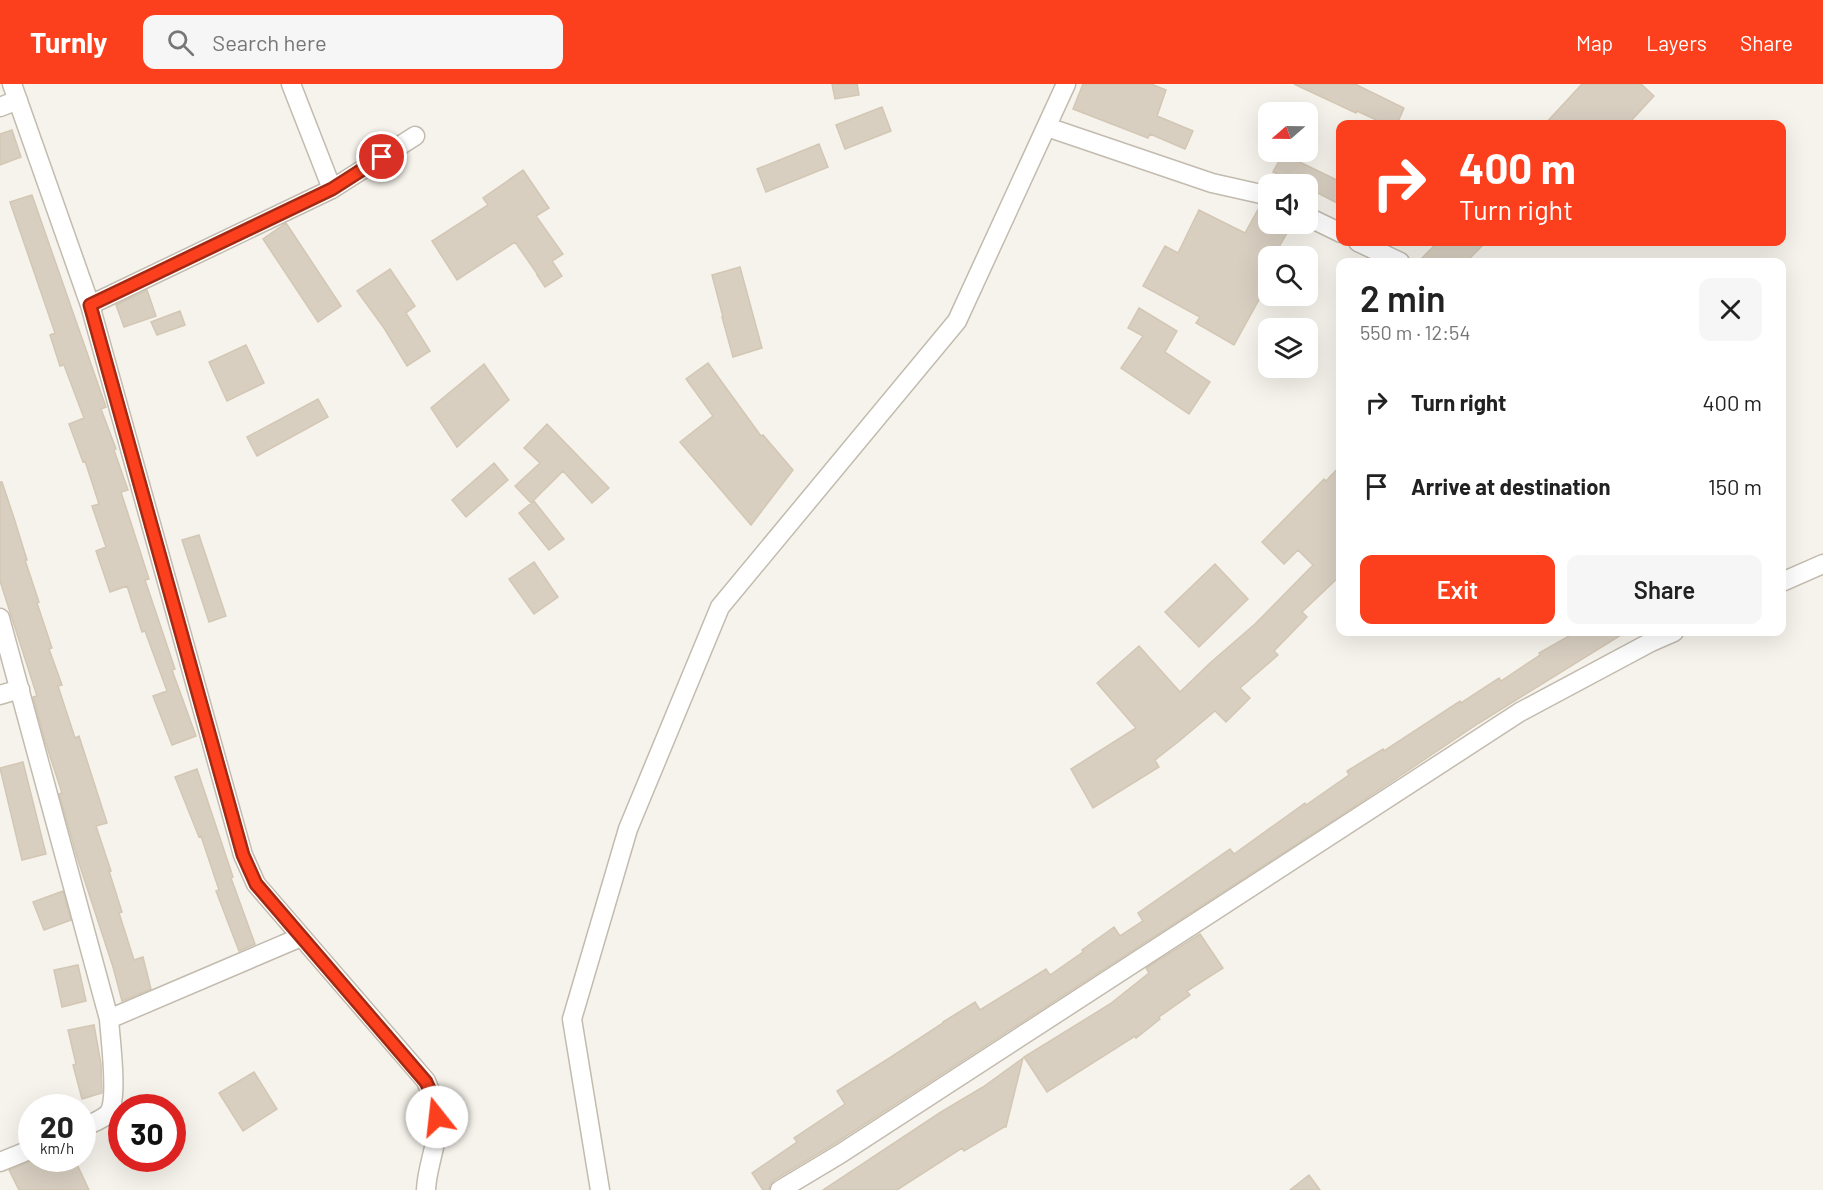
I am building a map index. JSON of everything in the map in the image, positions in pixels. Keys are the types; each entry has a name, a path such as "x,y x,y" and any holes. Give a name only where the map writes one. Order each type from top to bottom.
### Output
{"street":[{"path":"291,84 332,189"},
{"path":"600,1190 572,1019 628,829 720,607 957,321 1066,84"},
{"path":"0,106 15,92 90,305 243,855 256,884 426,1082 436,1104 438,1129 426,1178 426,1190"},
{"path":"1047,127 1212,183 1258,193"},
{"path":"90,305 332,189 415,136"},
{"path":"1318,222 1336,231"},
{"path":"1366,246 1392,258"},
{"path":"1786,580 1823,564"},
{"path":"0,618 109,1019 114,1094 109,1112 96,1122"},
{"path":"780,1190 850,1148 1520,712 1648,637"},
{"path":"0,695 20,689"},
{"path":"109,1019 301,937"},
{"path":"0,1162 18,1155"}],"building":[{"path":"832,84 857,84 859,95 835,99"},
{"path":"1083,84 1151,84 1166,90 1157,116 1193,131 1185,149 1150,134 1148,138 1073,109"},
{"path":"1294,84 1355,84 1404,108 1399,120 1376,120 1357,111 1356,113"},
{"path":"1582,84 1641,84 1654,96 1632,120 1549,120"},
{"path":"882,107 891,131 845,149 836,125"},
{"path":"12,130 21,157 0,165 0,134"},
{"path":"819,144 828,167 766,192 757,169"},
{"path":"1279,162 1300,162 1336,180 1336,202 1318,193 1318,174 1277,174 1273,172"},
{"path":"523,170 549,208 536,216 563,254 552,261 562,276 545,287 515,242 457,280 432,241 488,205 483,198"},
{"path":"32,195 106,407 101,409 128,490 121,492 149,579 145,580 175,669 172,670 196,736 172,745 153,696 167,691 145,631 142,632 127,586 110,592 96,551 106,547 92,506 99,504 85,461 83,462 69,424 84,418 64,365 60,366 50,335 55,333 10,202"},
{"path":"1199,210 1245,233 1258,210 1258,234 1286,234 1280,246 1258,246 1258,301 1234,345 1196,323 1200,317 1143,286 1165,246 1178,253"},
{"path":"286,223 341,306 318,322 263,239"},
{"path":"1434,246 1482,246 1470,258 1422,258"},
{"path":"740,267 762,348 733,357 712,275"},
{"path":"390,269 415,306 406,313 430,351 407,366 384,328 357,291"},
{"path":"147,290 156,316 124,327 116,305"},
{"path":"1139,308 1177,331 1165,352 1210,382 1189,414 1121,368 1143,336 1128,328"},
{"path":"180,311 185,325 157,335 151,322"},
{"path":"246,345 264,383 227,401 209,362"},
{"path":"708,363 761,436 763,435 793,470 751,525 680,442 713,416 686,379"},
{"path":"484,364 509,400 457,447 431,408"},
{"path":"318,399 328,417 257,456 247,437"},
{"path":"547,424 609,488 592,503 563,471 531,503 515,486 540,463 524,448"},
{"path":"494,463 508,480 466,517 452,500"},
{"path":"1336,470 1336,580 1302,612 1307,617 1274,651 1278,655 1240,688 1250,698 1226,722 1215,711 1155,760 1159,767 1093,808 1071,769 1136,728 1097,683 1139,646 1180,692 1255,624 1313,565 1298,550 1284,564 1262,542 1324,479 1326,481"},
{"path":"0,482 2,482 14,518 39,602 37,603 52,648 49,649 62,685 58,686 75,738 79,736 107,823 96,826 122,912 119,913 134,960 143,957 151,989 122,1001 59,794 62,793 33,697 37,696 0,581"},
{"path":"534,501 564,539 549,550 519,513"},
{"path":"199,535 226,616 209,622 182,540"},
{"path":"534,562 558,597 534,614 509,579"},
{"path":"1215,564 1248,599 1199,647 1165,612"},
{"path":"1569,636 1620,636 1479,723 1340,816 834,1144 774,1180 769,1190 763,1190 752,1173 797,1142 794,1138 845,1104 837,1091 975,1002 980,1010 1046,969 1050,975 1114,927 1120,936 1143,921 1138,913 1230,849 1234,854 1305,803 1306,805 1349,775 1347,771 1383,749 1384,751 1499,678 1501,681 1540,655 1539,653"},
{"path":"23,762 46,854 22,860 0,768"},
{"path":"197,769 233,877 231,878 255,944 239,951 216,891 219,890 201,836 199,837 175,777"},
{"path":"63,891 71,920 44,930 33,902"},
{"path":"1200,934 1223,968 1187,991 1190,995 1159,1017 1160,1019 1136,1038 1135,1036 1047,1092 1024,1057 1110,1004 1149,973 1146,968"},
{"path":"78,965 86,1001 62,1007 54,970"},
{"path":"94,1025 101,1064 102,1093 81,1094 73,1065 76,1064 68,1030"},
{"path":"1023,1058 1006,1127 964,1151 962,1148 897,1190 823,1190 983,1087"},
{"path":"254,1072 277,1109 243,1131 219,1093"},
{"path":"18,1166 18,1172 81,1172 89,1190 19,1190 9,1170"},
{"path":"1309,1175 1320,1190 1290,1190"}],"route":[{"path":"382,157 332,189 90,305 243,855 256,884 426,1082 436,1104 437,1117"}]}
